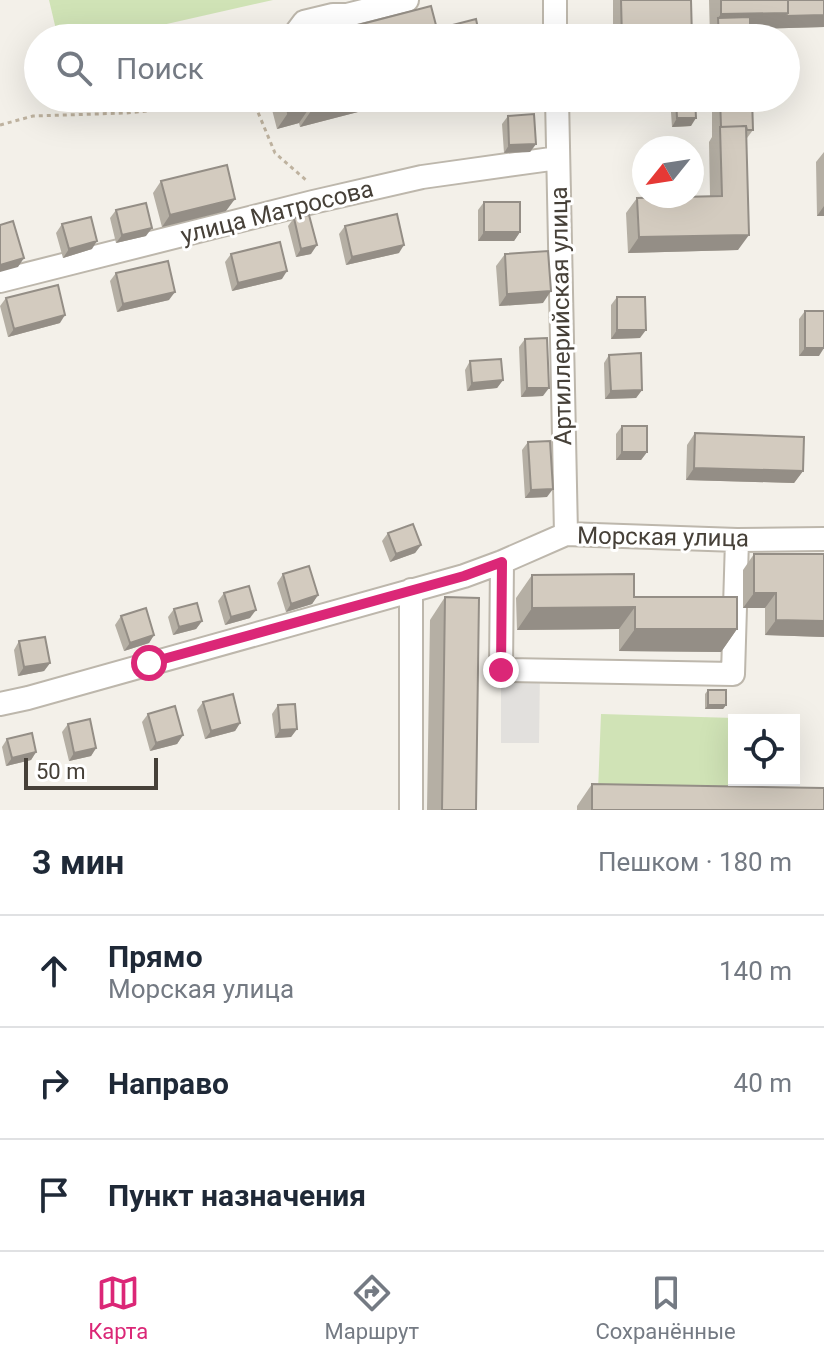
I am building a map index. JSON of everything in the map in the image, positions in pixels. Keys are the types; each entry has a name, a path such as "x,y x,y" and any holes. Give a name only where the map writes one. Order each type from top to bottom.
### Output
{"street":[{"path":"302,24 407,0"},
{"path":"555,0 555,24"},
{"path":"341,24 347,15"},
{"name":"Артиллерийская улица","path":"557,112 566,534"},
{"name":"улица Матросова","path":"0,281 422,177 558,158"},
{"name":"Морская улица","path":"0,704 464,576 566,534 737,540 824,539"},
{"path":"502,562 501,670 733,674 737,540"},
{"path":"411,590 411,810"}],"path":[{"path":"0,125 33,116 136,112"},
{"path":"258,112 275,153 306,180 313,202"}],"green space":[{"path":"49,0 273,0 167,24 55,24"},
{"path":"601,714 728,718 728,786 732,786 732,795 598,791"}],"shaded area":[{"path":"501,670 540,671 539,743 501,743"}],"building":[{"path":"621,0 691,0 692,24 622,24"},
{"path":"721,0 788,0 788,13 721,14"},
{"path":"788,0 824,0 824,15 785,16"},
{"path":"431,6 436,24 362,24"},
{"path":"750,17 750,24 718,24 718,18"},
{"path":"476,19 477,24 456,24"},
{"path":"677,112 696,112 696,118 677,118"},
{"path":"720,112 752,112 753,130 747,130 746,126 721,127"},
{"path":"534,114 536,144 509,145 508,116"},
{"path":"746,126 749,235 639,237 638,208 704,208 704,196 722,196 720,127"},
{"path":"227,165 235,199 170,215 161,181"},
{"path":"484,202 520,202 520,232 484,232"},
{"path":"146,203 152,228 122,235 116,210"},
{"path":"397,214 404,245 352,257 345,226"},
{"path":"309,215 317,245 301,249 294,218"},
{"path":"91,217 97,241 69,249 62,224"},
{"path":"13,221 24,258 0,265 0,225"},
{"path":"280,242 287,271 238,283 231,254"},
{"path":"548,251 551,291 507,294 505,254"},
{"path":"168,261 175,292 123,304 116,273"},
{"path":"58,285 65,315 14,329 6,298"},
{"path":"617,297 645,297 646,330 617,330"},
{"path":"805,311 824,311 824,348 805,348"},
{"path":"547,338 549,388 527,388 525,339"},
{"path":"641,353 642,390 611,391 609,355"},
{"path":"501,359 503,380 472,383 470,361"},
{"path":"622,426 647,426 647,452 622,452"},
{"path":"695,433 804,437 803,471 694,468"},
{"path":"550,441 553,489 531,490 528,442"},
{"path":"413,524 421,545 396,554 388,533"},
{"path":"754,554 824,554 824,621 776,620 776,593 754,593"},
{"path":"309,566 318,595 291,604 283,574"},
{"path":"634,574 634,597 737,597 737,629 635,629 635,607 532,608 532,575"},
{"path":"249,586 256,610 231,617 224,593"},
{"path":"445,597 479,598 476,810 442,810"},
{"path":"197,603 202,621 179,627 174,609"},
{"path":"146,608 154,635 130,643 121,616"},
{"path":"45,637 50,663 24,667 19,641"},
{"path":"708,690 726,690 726,705 708,705"},
{"path":"233,694 240,723 211,731 203,702"},
{"path":"295,704 297,729 280,730 278,705"},
{"path":"175,706 183,735 156,743 148,714"},
{"path":"90,719 96,748 74,753 68,724"},
{"path":"32,733 36,752 12,758 7,739"},
{"path":"592,784 824,788 824,810 592,810"}],"route":[{"path":"149,663 464,576 502,562 501,670"}]}
